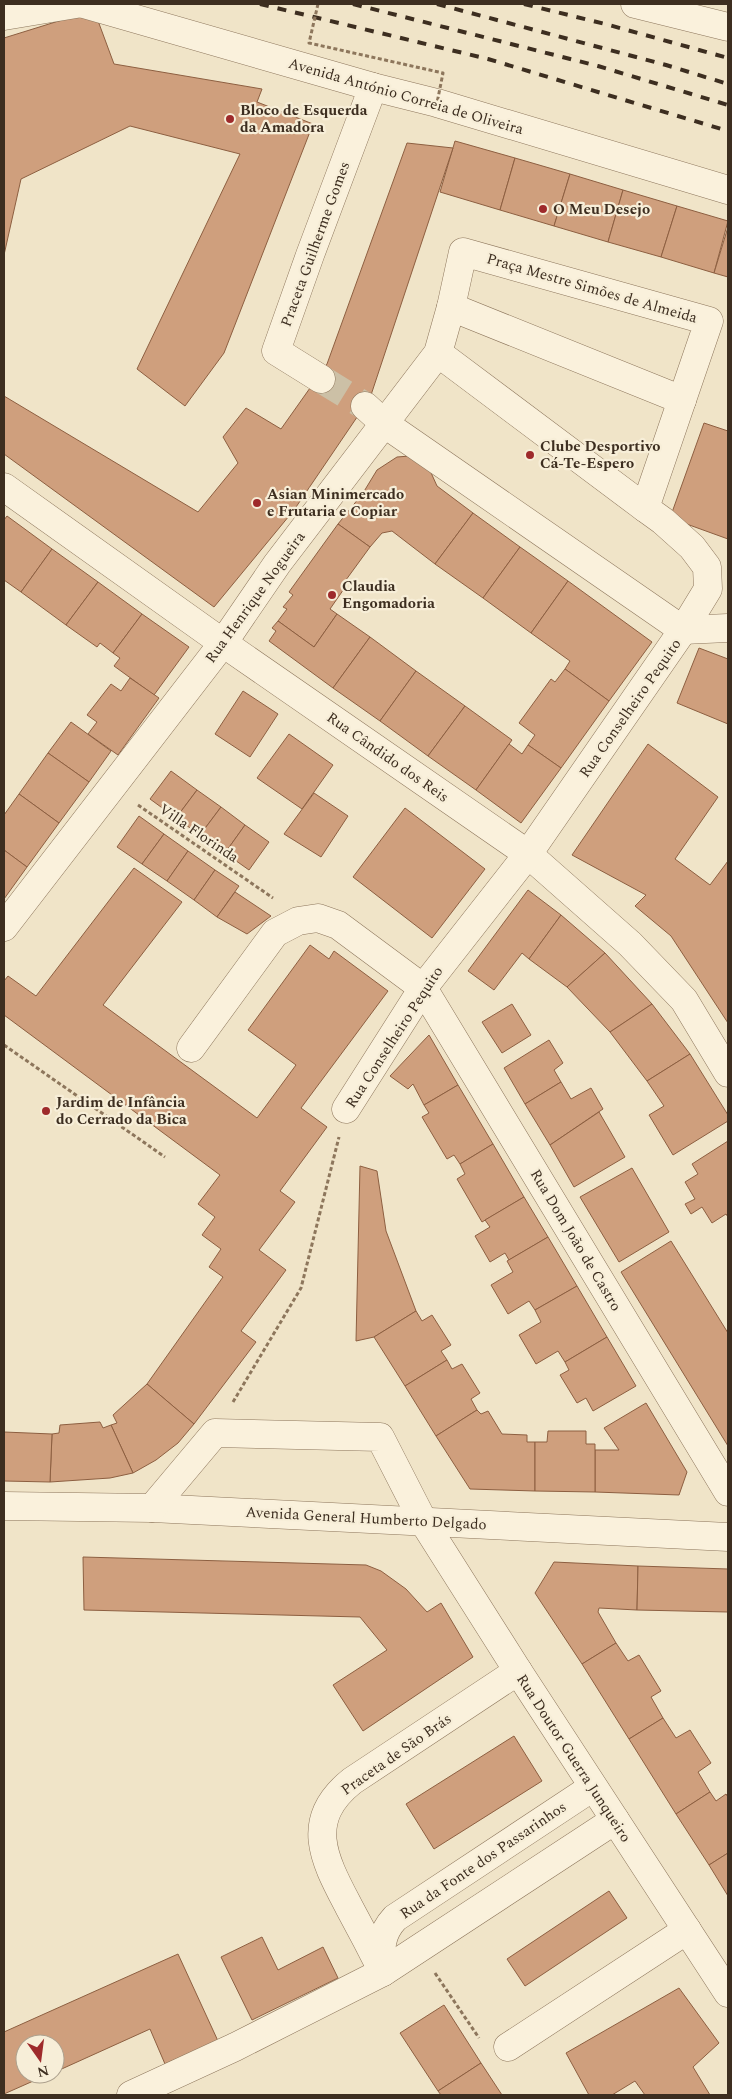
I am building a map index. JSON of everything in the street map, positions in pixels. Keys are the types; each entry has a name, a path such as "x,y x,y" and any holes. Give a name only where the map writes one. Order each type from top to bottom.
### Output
{"street":[{"path":"4,16 76,4"},
{"name":"Avenida António Correia de Oliveira","path":"84,4 374,87 437,103 728,190"},
{"path":"635,4 728,27"},
{"name":"Praceta Guilherme Gomes","path":"321,379 276,351 374,87"},
{"name":"Praça Mestre Simões de Almeida","path":"386,424 438,353 452,307 463,252 709,321 645,508"},
{"path":"452,307 682,400"},
{"path":"438,353 663,521 692,547 718,563 708,589 683,630"},
{"path":"365,406 386,424 683,630 728,628"},
{"name":"Rua Henrique Nogueira","path":"4,927 223,643 277,564 386,424"},
{"name":"Rua Cândido dos Reis","path":"4,487 223,643 528,854 630,944 684,1000 728,1073"},
{"name":"Rua Conselheiro Pequito","path":"346,1109 423,988 528,854 683,630"},
{"path":"191,1048 275,933 298,921 318,918 338,925 423,988"},
{"name":"Rua Dom João de Castro","path":"423,988 728,1492"},
{"path":"152,1508 215,1433 380,1437 423,1520"},
{"name":"Avenida General Humberto Delgado","path":"4,1506 152,1508 423,1520 728,1537"},
{"name":"Rua Doutor Guerra Junqueiro","path":"423,1520 518,1672 728,1993"},
{"name":"Praceta de São Brás","path":"384,1972 329,1868 325,1855 322,1831 327,1808 333,1798 352,1781 518,1672"},
{"name":"Rua da Fonte dos Passarinhos","path":"384,1972 380,1948 382,1938 388,1926 395,1918 594,1787"},
{"path":"131,2095 235,2047 384,1972 615,1820"},
{"path":"508,2047 686,1930"}],"path":[{"path":"318,4 309,44 443,73 437,103"},
{"name":"Villa Florinda","path":"111,787 273,898"},
{"path":"4,1045 165,1157"},
{"name":"Rua Conselheiro Pequito","path":"215,1433 301,1288 346,1109"},
{"path":"420,1949 481,2042"}],"building":[{"path":"94,10 114,64 262,89 257,102 313,124 224,353 185,406 137,369 240,154 130,126 21,179 4,255 4,38"},
{"path":"455,141 515,158 500,210 440,192"},
{"path":"407,143 453,148 370,398 294,510 214,607 4,454 4,396 198,512 238,463 223,437 246,408 281,429 327,364"},
{"path":"515,158 570,174 554,226 500,210"},
{"path":"570,174 623,190 608,242 554,226"},
{"path":"623,190 677,206 661,257 608,242"},
{"path":"677,206 728,221 714,273 661,257"},
{"path":"728,227 728,277 714,273"},
{"path":"704,423 728,431 728,539 670,518"},
{"path":"423,455 437,486 473,513 435,564 392,531 382,533 370,547 338,524 363,493 377,470 397,457"},
{"path":"473,513 520,547 483,598 435,564"},
{"path":"7,516 52,549 21,592 4,580 4,520"},
{"path":"338,524 370,547 343,584 346,586 330,609 337,614 314,647 278,621 287,609 283,607 293,595 289,592"},
{"path":"520,547 568,581 531,633 483,598"},
{"path":"52,549 98,582 66,625 21,592"},
{"path":"568,581 652,642 609,701 565,669 570,661 531,633"},
{"path":"98,582 142,614 113,653 100,643 97,647 66,625"},
{"path":"142,614 189,647 154,695 114,666 120,658 113,653"},
{"path":"337,614 370,637 333,688 269,641 276,631 272,628 278,621 314,647"},
{"path":"370,637 416,671 380,721 333,688"},
{"path":"699,648 728,659 728,724 677,703"},
{"path":"565,669 609,701 561,768 528,745 535,735 519,723 551,679 555,682"},
{"path":"416,671 465,706 428,756 380,721"},
{"path":"130,678 159,698 118,755 88,734 97,722 87,715 111,684 121,691"},
{"path":"243,691 278,714 250,757 215,734"},
{"path":"465,706 512,740 476,790 428,756"},
{"path":"71,722 111,751 89,782 48,753"},
{"path":"289,734 333,765 302,809 257,778"},
{"path":"509,744 522,754 528,745 561,768 521,823 476,790"},
{"path":"648,744 718,797 675,859 710,885 728,861 728,1023 671,936 635,906 646,895 572,855"},
{"path":"48,753 89,782 59,823 19,794"},
{"path":"171,771 197,790 176,818 150,799"},
{"path":"197,790 221,807 200,835 176,818"},
{"path":"314,793 348,816 321,857 284,834"},
{"path":"19,794 59,823 27,867 4,850 4,815"},
{"path":"221,807 245,825 225,853 200,835"},
{"path":"405,808 485,869 432,938 353,877"},
{"path":"139,816 164,834 142,864 117,847"},
{"path":"245,825 269,842 249,870 225,853"},
{"path":"164,834 188,851 167,881 142,864"},
{"path":"4,850 27,867 4,899"},
{"path":"188,851 215,870 194,900 167,881"},
{"path":"134,868 182,902 103,1005 257,1118 296,1065 248,1030 310,945 329,959 334,951 388,991 301,1108 327,1127 280,1191 295,1202 259,1250 286,1270 241,1331 256,1342 194,1424 147,1384 223,1277 209,1267 221,1249 202,1235 215,1217 198,1204 220,1175 4,1015 4,981 8,976 36,996"},
{"path":"215,870 239,886 217,917 194,900"},
{"path":"528,890 561,915 529,959 522,953 494,990 468,971"},
{"path":"235,892 271,916 247,934 217,917"},
{"path":"561,915 605,953 567,987 529,959"},
{"path":"605,953 652,1004 610,1032 567,987"},
{"path":"512,1004 531,1035 502,1053 482,1022"},
{"path":"652,1004 690,1054 647,1081 610,1032"},
{"path":"429,1035 458,1085 424,1105 413,1084 408,1089 390,1076"},
{"path":"549,1040 563,1063 554,1070 561,1082 525,1104 504,1068"},
{"path":"690,1054 728,1115 728,1121 673,1155 649,1115 664,1106 647,1081"},
{"path":"561,1082 571,1099 591,1088 603,1109 550,1145 525,1104"},
{"path":"458,1085 493,1144 460,1164 454,1155 447,1159 422,1117 429,1113 424,1105"},
{"path":"599,1112 625,1157 574,1187 550,1145"},
{"path":"728,1141 728,1217 726,1214 712,1223 702,1207 691,1214 685,1204 695,1199 685,1182 698,1174 692,1164"},
{"path":"493,1144 524,1197 482,1222 457,1179 465,1174 460,1164"},
{"path":"360,1166 377,1171 386,1231 416,1311 374,1337 356,1341"},
{"path":"632,1168 669,1232 619,1262 580,1197"},
{"path":"524,1197 548,1237 509,1260 505,1253 490,1262 475,1236 490,1227 485,1220"},
{"path":"548,1237 577,1286 535,1310 529,1301 508,1314 491,1285 513,1272 507,1261"},
{"path":"671,1241 728,1333 728,1446 621,1272"},
{"path":"577,1286 607,1337 565,1362 558,1351 536,1364 519,1335 541,1322 535,1310"},
{"path":"416,1311 422,1321 432,1315 451,1345 441,1351 447,1360 405,1386 374,1337"},
{"path":"607,1337 636,1386 593,1411 586,1398 577,1403 560,1375 569,1370 565,1362"},
{"path":"447,1360 452,1369 462,1364 480,1393 471,1399 477,1410 436,1436 405,1386"},
{"path":"147,1384 194,1424 178,1443 156,1460 133,1473 111,1425 117,1423 113,1415"},
{"path":"646,1403 687,1472 679,1495 595,1492 595,1450 619,1450 604,1428"},
{"path":"477,1410 481,1414 488,1411 502,1434 527,1435 527,1442 535,1442 535,1491 470,1489 436,1436"},
{"path":"100,1422 103,1428 111,1425 133,1473 110,1478 50,1482 52,1434 59,1433 60,1425"},
{"path":"548,1431 586,1431 586,1444 595,1444 595,1492 535,1491 535,1442 547,1442"},
{"path":"4,1432 52,1434 50,1482 4,1481"},
{"path":"83,1557 366,1565 381,1571 406,1589 427,1612 441,1603 473,1657 363,1731 333,1685 387,1650 360,1617 84,1610"},
{"path":"554,1562 638,1566 637,1610 599,1608 598,1612 616,1643 582,1664 535,1593"},
{"path":"638,1566 728,1569 728,1612 637,1610"},
{"path":"616,1643 628,1661 639,1655 661,1691 651,1697 663,1718 629,1739 582,1664"},
{"path":"663,1718 676,1738 690,1730 711,1763 698,1772 710,1792 676,1814 629,1739"},
{"path":"514,1736 542,1781 434,1849 406,1804"},
{"path":"710,1792 716,1801 726,1794 728,1797 728,1853 709,1865 676,1814"},
{"path":"728,1853 728,1896 709,1865"},
{"path":"609,1891 627,1918 525,1986 507,1959"},
{"path":"262,1937 278,1970 323,1947 338,1978 252,2020 221,1957"},
{"path":"178,1954 218,2041 165,2064 150,2029 65,2067 65,2034 15,2034 15,2084 26,2084 4,2094 4,2032"},
{"path":"679,1988 719,2043 693,2067 710,2095 645,2095 635,2081 612,2095 589,2095 566,2053"},
{"path":"444,2005 481,2063 438,2091 400,2033"},
{"path":"481,2063 502,2095 441,2095 438,2091"}],"tunnel":[{"path":"321,379 365,406"}],"railway":[{"path":"260,4 488,59 728,131"},
{"path":"353,4 598,66 728,105"},
{"path":"437,4 666,65 728,84"},
{"path":"524,4 728,58"}],"place":[{"name":"Bloco de Esquerda da Amadora","path":"230,119"},
{"name":"O Meu Desejo","path":"543,209"},
{"name":"Clube Desportivo Cá-Te-Espero","path":"530,455"},
{"name":"Asian Minimercado e Frutaria e Copiar","path":"257,503"},
{"name":"Claudia Engomadoria","path":"332,595"},
{"name":"Jardim de Infância do Cerrado da Bica","path":"46,1111"}]}
